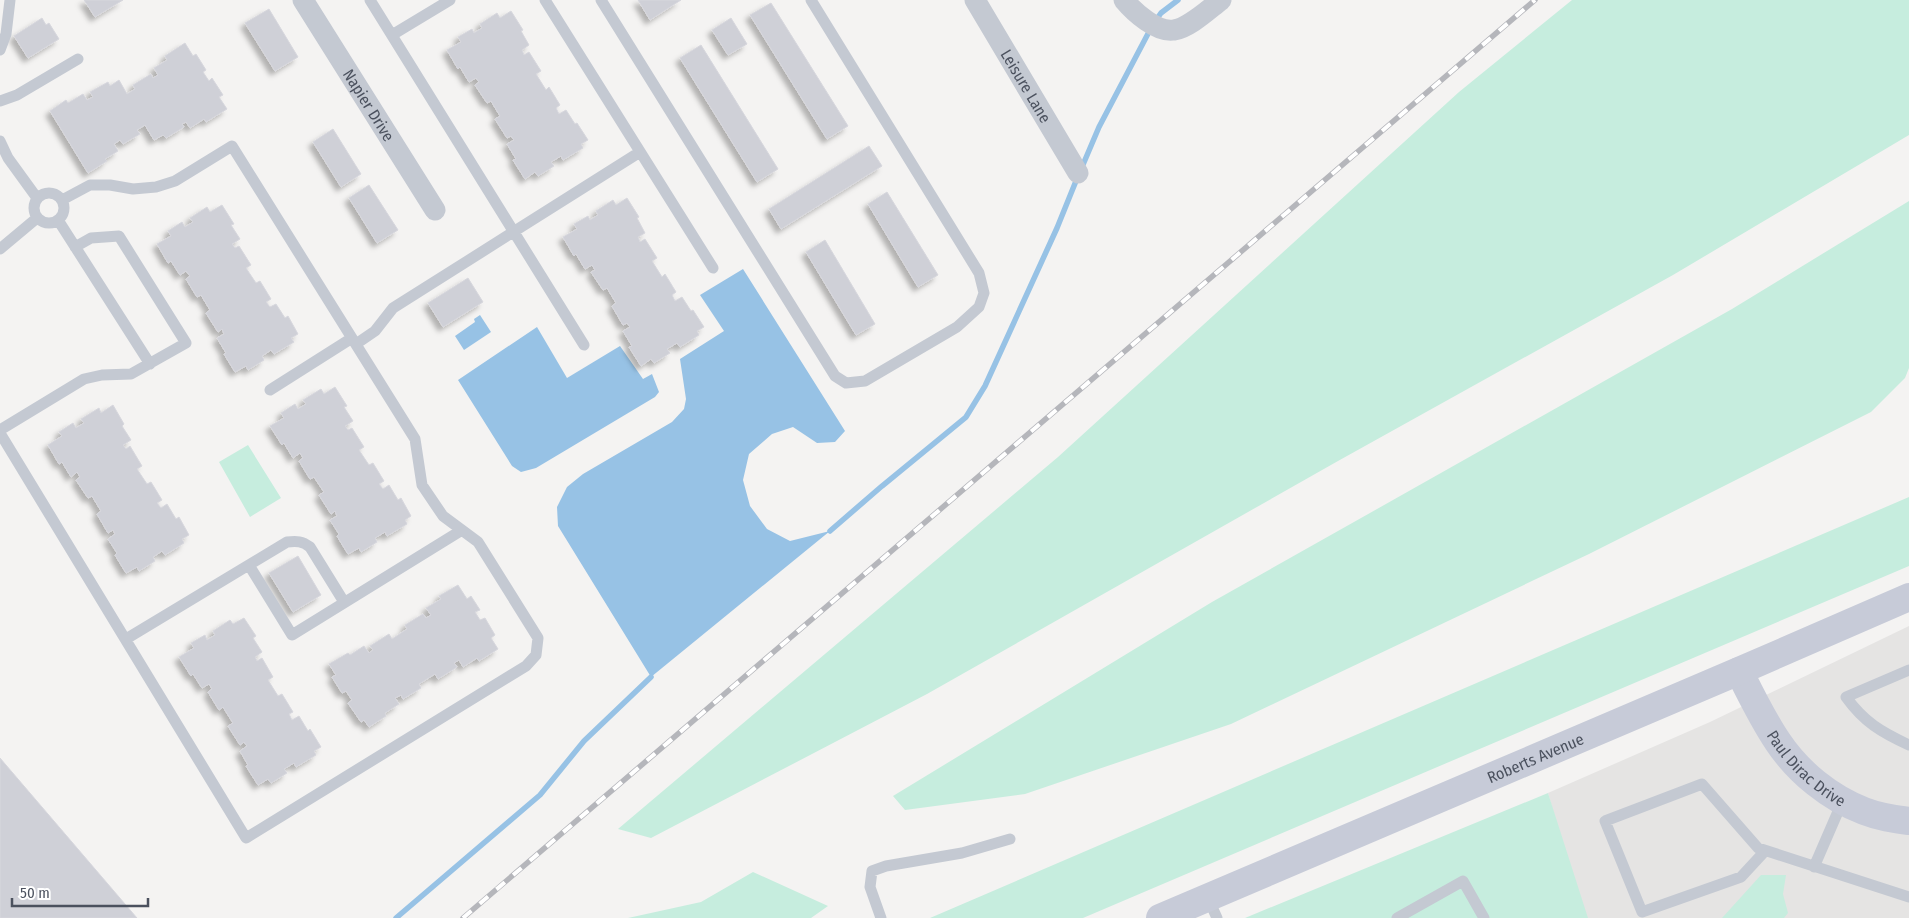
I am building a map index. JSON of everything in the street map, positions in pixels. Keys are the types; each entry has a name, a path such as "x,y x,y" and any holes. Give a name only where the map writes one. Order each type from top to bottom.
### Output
{"street":[{"name":"Napier Drive","path":"303,0 435,210"},
{"name":"Leisure Lane","path":"975,0 1078,173"},
{"path":"1124,0 1133,11 1159,27 1174,30 1183,27 1221,0"},
{"name":"Roberts Avenue","path":"1160,918 1213,908 1739,671 1909,597"},
{"name":"Paul Dirac Drive","path":"1739,671 1778,742 1792,761 1814,781 1864,811 1909,821"}],"lane":[{"path":"0,50 6,34 4,17 10,0"},
{"path":"370,0 584,345"},
{"path":"392,35 450,0"},
{"path":"545,0 713,268"},
{"path":"601,0 835,376 846,384 865,381 956,327 979,307 984,293 978,273 811,0"},
{"path":"0,101 17,95 78,59"},
{"path":"0,141 8,158 37,198"},
{"path":"62,200 90,185 110,185 133,189 156,187 175,181 232,146 415,439 422,485 443,516 478,542 538,638 536,655 526,666 246,838 0,431 84,379 102,375 130,374 186,342 119,236 91,238 75,247"},
{"path":"270,390 354,341 375,331 392,308 640,152"},
{"path":"48,193 58,196 62,200 63,215 56,222 46,224 37,218 33,208 37,198 48,193"},
{"path":"0,249 37,218"},
{"path":"58,220 150,364"},
{"path":"249,565 292,635 462,530"},
{"path":"126,639 287,542 304,542 310,547 344,602"},
{"path":"1909,670 1846,696 1855,710 1869,724 1909,745"},
{"path":"1765,850 1741,877 1637,915 1605,821 1702,784 1758,848 1765,850 1814,867 1909,897"},
{"path":"1814,867 1843,800"},
{"path":"881,918 870,887 872,871 886,866 962,853 1010,839"},
{"path":"1398,918 1463,881 1484,918"}],"shaded area":[{"path":"1909,626 1909,918 1583,918 1548,793 1710,722"}],"green space":[{"path":"1572,0 1909,0 1909,135 1673,275 1338,461 927,694 651,838 618,829 1058,457 1459,92"},
{"path":"1909,201 1909,368 1905,378 1871,412 1589,554 1231,724 1025,794 905,810 893,796 1212,602 1732,309"},
{"path":"248,445 281,498 250,517 219,462"},
{"path":"1909,497 1909,566 1083,918 930,918"},
{"path":"1548,793 1588,918 1245,918"},
{"path":"753,872 828,906 811,918 628,918 701,902"},
{"path":"1761,875 1786,875 1783,894 1788,913 1784,918 1722,918"}],"water":[{"path":"743,269 845,431 835,442 817,443 793,427 772,434 749,454 743,480 750,506 767,529 790,541 830,531 651,677 558,526 557,507 567,487 583,474 672,422 684,409 686,399 680,359 724,331 700,295"},
{"path":"480,315 491,332 464,350 455,336 475,322 474,319"},
{"path":"537,327 567,378 620,346 643,379 652,374 659,392 655,397 536,468 521,472 512,466 458,380"}],"building":[{"path":"84,0 123,0 95,17"},
{"path":"638,0 681,0 650,20"},
{"path":"771,3 848,126 827,139 750,15"},
{"path":"269,9 298,57 275,71 245,23"},
{"path":"511,11 523,30 521,31 529,45 522,50 524,55 529,52 541,71 536,74 546,90 549,87 560,105 556,108 559,114 566,110 588,140 581,144 583,148 563,160 561,156 551,162 554,166 538,176 535,172 525,179 513,160 516,159 507,144 514,140 511,136 507,138 495,119 500,116 491,101 487,103 475,85 479,82 476,78 469,82 460,67 458,69 447,50 461,42 458,37 472,29 474,33 482,28 480,24 497,13 500,18"},
{"path":"42,18 46,25 49,23 59,39 28,58 14,36"},
{"path":"731,18 747,44 728,55 712,30"},
{"path":"185,43 193,56 196,54 206,70 203,72 209,81 212,78 223,95 219,97 227,109 206,122 204,119 190,128 186,122 182,124 184,127 166,138 163,135 154,140 145,125 137,130 140,134 123,144 120,140 114,144 118,151 105,159 107,161 88,173 50,111 66,100 68,103 83,94 87,100 93,97 90,92 108,82 110,86 119,80 127,94 135,89 133,85 151,74 153,78 158,75 154,68 167,60 165,56"},
{"path":"701,45 778,169 757,182 680,58"},
{"path":"333,129 361,174 341,187 313,142"},
{"path":"869,146 882,166 781,229 769,209"},
{"path":"369,185 398,230 377,243 349,198"},
{"path":"887,192 938,275 918,287 868,204"},
{"path":"627,198 639,217 637,218 645,233 638,237 640,242 645,239 657,258 652,261 662,277 665,274 676,292 672,295 675,301 682,297 704,327 697,331 699,335 680,347 677,343 667,349 670,353 654,363 651,359 641,366 629,347 632,346 623,331 630,327 627,323 623,325 612,306 616,303 607,288 603,290 591,272 595,270 592,265 585,269 576,254 574,256 563,237 577,229 574,224 588,216 590,220 598,215 596,211 613,200 616,205"},
{"path":"222,205 234,224 231,225 240,239 232,244 235,248 239,246 251,265 246,268 256,283 260,281 271,299 266,302 270,307 276,304 285,318 288,316 298,334 291,338 294,342 274,354 271,350 262,356 264,360 248,370 246,366 235,372 217,338 224,334 222,329 218,332 206,313 210,310 201,295 197,297 186,279 190,276 186,271 180,275 171,261 168,263 157,244 171,236 168,231 182,222 185,227 193,222 190,218 207,207 210,212"},
{"path":"825,240 875,324 856,335 806,252"},
{"path":"468,278 483,302 443,327 428,303"},
{"path":"335,387 347,406 344,407 353,421 345,426 348,430 352,428 364,447 359,450 369,465 373,463 384,481 379,484 383,489 389,485 398,500 401,498 411,516 405,520 407,524 387,536 385,532 375,538 377,542 361,552 359,548 348,554 330,520 337,516 335,511 331,514 319,495 324,492 314,477 310,479 299,461 303,458 300,453 293,458 270,426 284,418 281,413 295,404 298,409 306,404 303,400 321,389 324,394"},
{"path":"113,405 124,424 122,426 131,440 123,445 126,449 130,446 142,466 137,469 147,484 151,482 162,500 157,503 161,508 167,504 176,519 179,517 189,535 182,539 184,543 165,555 162,551 153,557 155,561 139,571 137,567 126,573 108,539 115,534 113,530 108,533 97,514 101,511 92,496 88,498 76,480 80,477 77,472 71,477 62,462 59,464 48,445 62,436 59,432 73,423 76,428 84,423 81,419 99,408 101,413"},
{"path":"298,556 321,595 293,612 269,573"},
{"path":"458,585 467,599 471,596 480,610 475,612 480,620 485,618 495,635 491,638 498,649 479,661 477,658 463,667 459,660 454,663 457,667 438,679 435,674 419,684 421,688 403,699 401,695 395,698 399,704 385,713 386,716 369,727 364,720 361,722 348,703 352,700 346,691 342,693 332,677 336,675 329,664 348,653 350,655 364,646 369,653 373,650 370,646 389,634 392,639 407,629 405,625 423,614 426,618 431,615 426,608 441,599 439,596"},
{"path":"244,618 256,636 253,638 262,652 255,657 257,661 262,658 273,677 268,680 278,696 282,694 293,712 289,714 292,720 299,716 321,747 314,751 316,755 296,767 294,763 284,769 287,773 271,783 268,779 258,785 246,766 248,765 240,751 247,746 244,742 240,745 228,726 233,723 223,707 219,710 208,692 212,689 209,684 202,688 193,674 191,676 179,657 194,648 191,643 205,635 207,640 215,635 213,631 230,620 233,624"},
{"path":"0,758 137,918 0,918"}],"waterway":[{"path":"1156,20 1161,13 1178,0"},
{"path":"1082,167 1099,127 1151,28"},
{"path":"830,531 966,417 985,386 1057,228 1078,176"},
{"path":"396,918 540,795 584,741 651,677"}],"railway":[{"path":"463,918 1535,0"}]}
